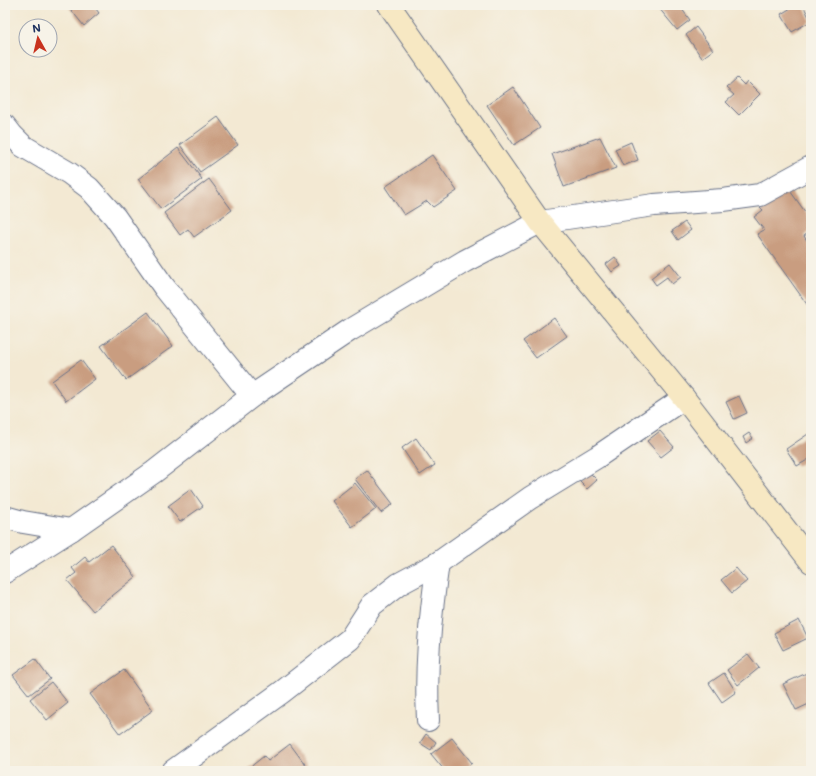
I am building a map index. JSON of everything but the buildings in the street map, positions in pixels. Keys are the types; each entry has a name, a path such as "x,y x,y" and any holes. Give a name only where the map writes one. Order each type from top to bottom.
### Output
{"main road":[{"path":"389,5 540,222 684,398 811,562"}],"street":[{"path":"5,126 23,146 69,172 89,188 115,217 164,287 252,396"},
{"path":"5,572 71,530 154,472 252,396 350,330 465,261 540,222 654,205 723,200 760,195 811,167"},
{"path":"173,771 282,692 350,639 372,605 399,584 438,563 530,498 597,457 684,398"},
{"path":"5,517 23,522 71,530"},
{"path":"428,720 426,694 430,626 438,563"}]}
